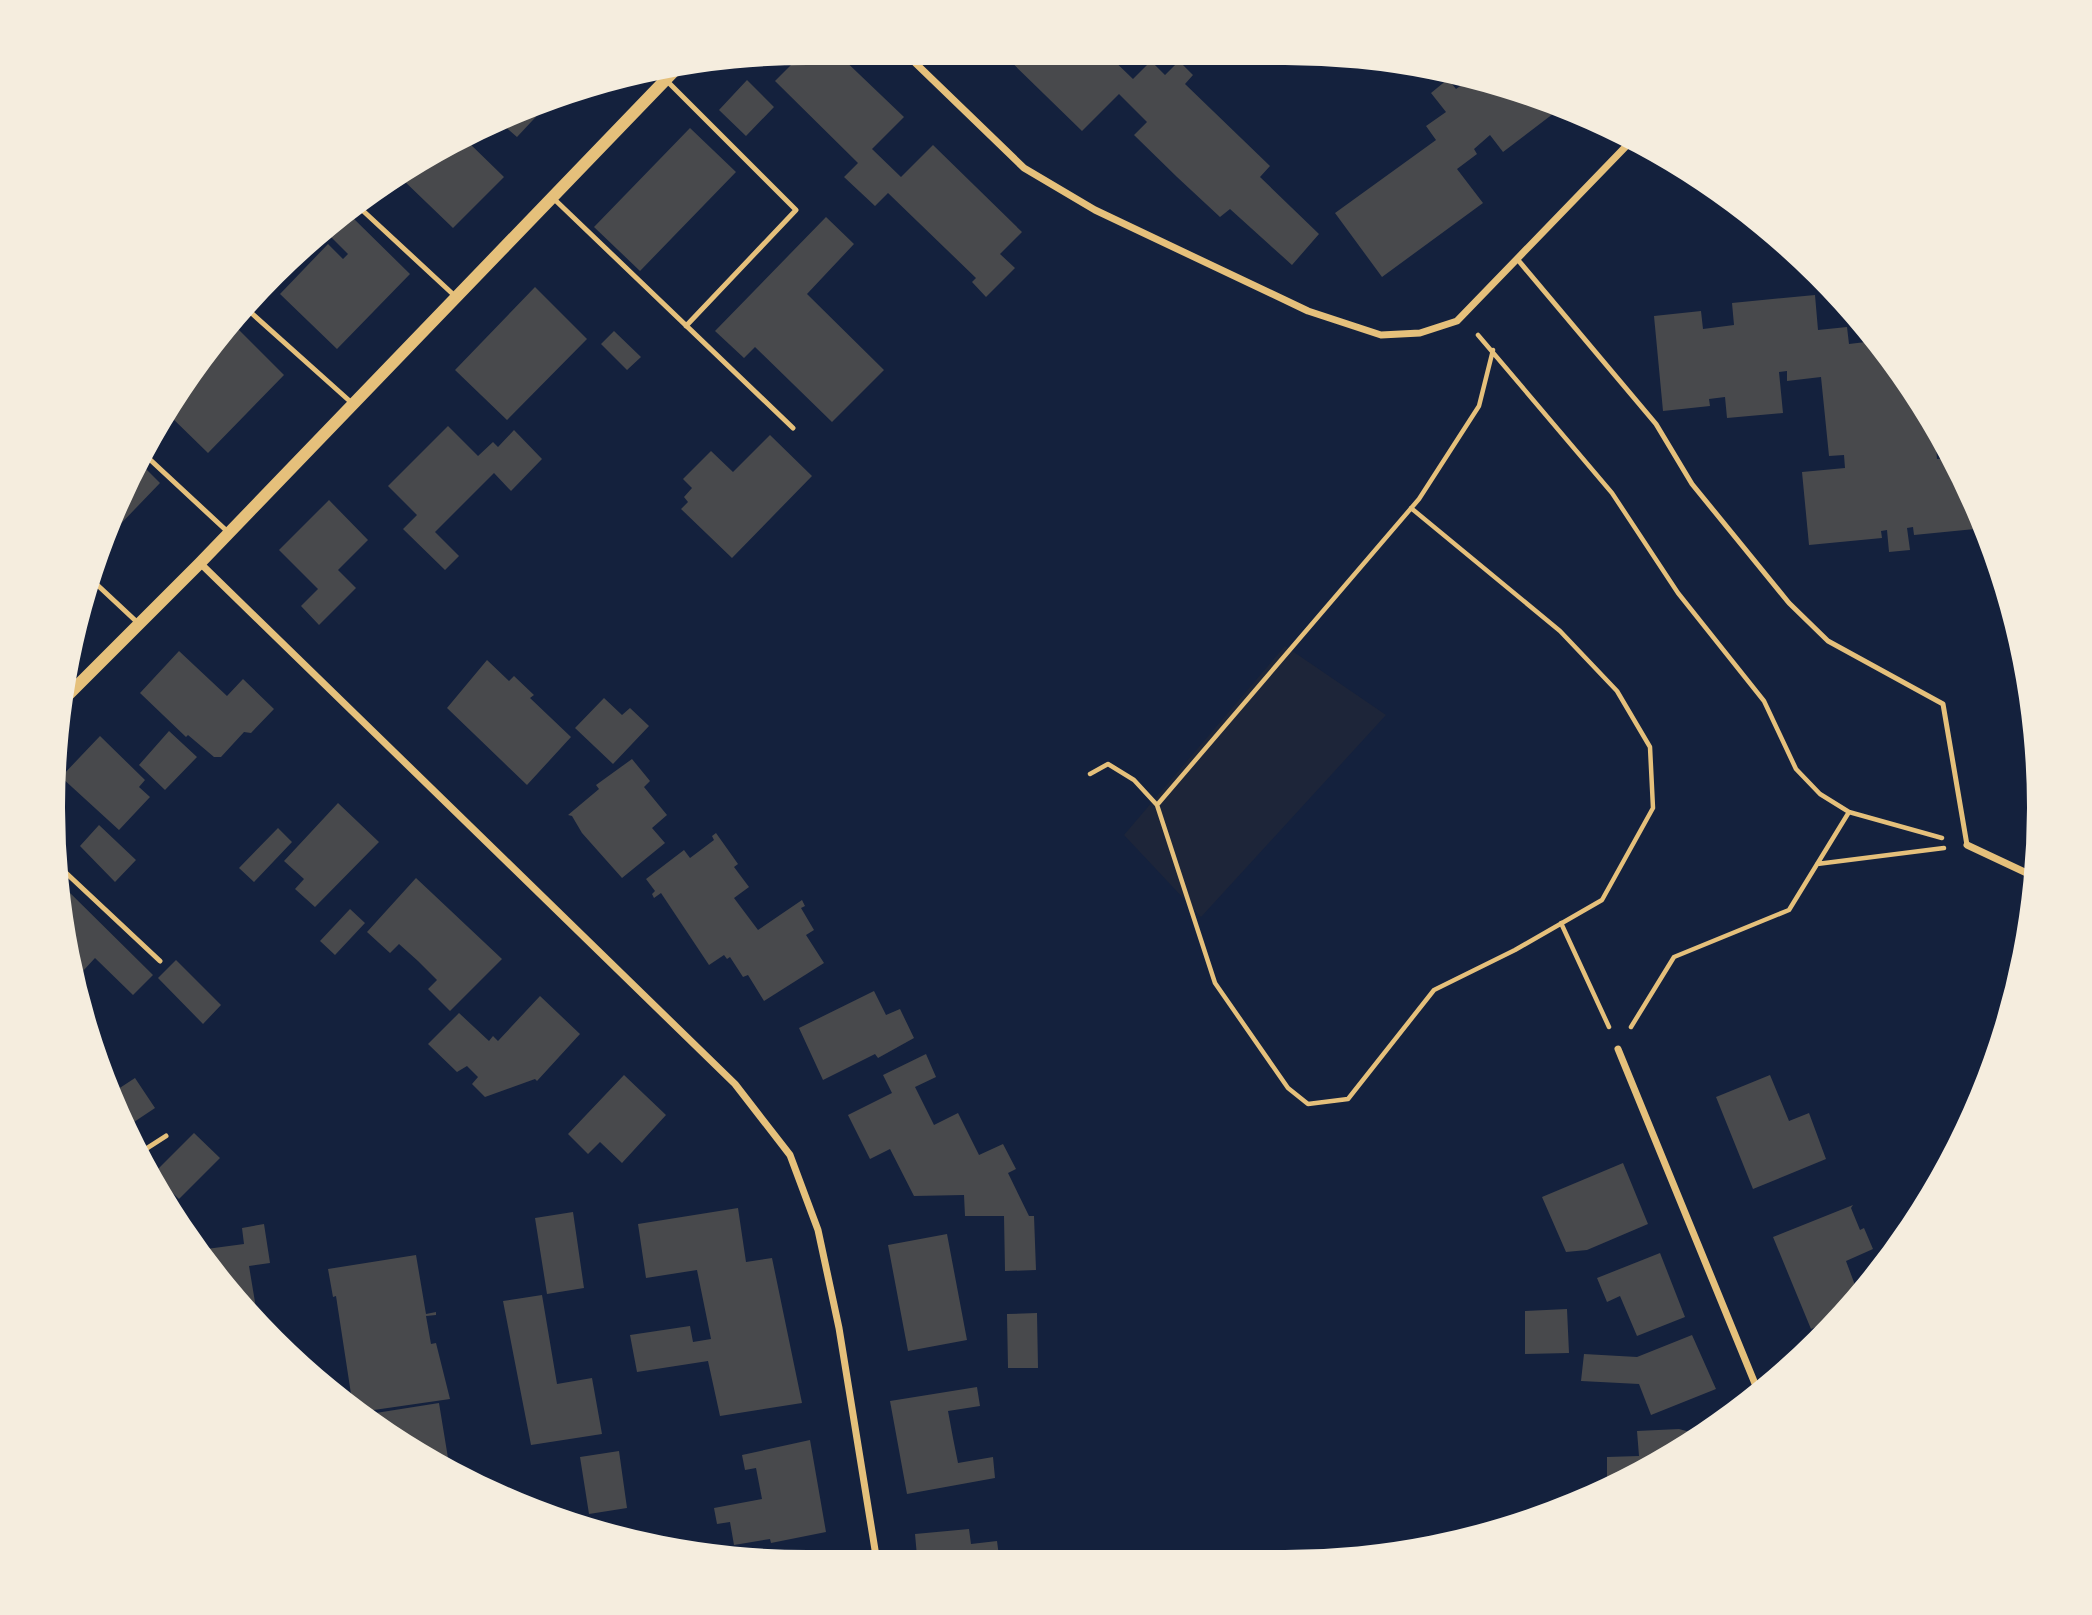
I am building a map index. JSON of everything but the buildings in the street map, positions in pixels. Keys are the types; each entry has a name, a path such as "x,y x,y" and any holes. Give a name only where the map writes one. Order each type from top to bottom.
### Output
{"street":[{"path":"917,65 1024,168 1095,210 1308,311 1381,335 1420,333 1457,321 1625,147"},
{"path":"75,688 200,563 667,78"},
{"path":"200,563 735,1084 790,1155 818,1230 839,1328 875,1550"},
{"path":"1966,845 2024,872"},
{"path":"1618,1049 1754,1382"}],"lane":[{"path":"672,77 796,211 686,326"},
{"path":"552,197 793,428"},
{"path":"364,212 456,297"},
{"path":"1518,260 1656,424 1692,484 1789,603 1828,641 1943,704 1966,845"},
{"path":"253,314 353,404"},
{"path":"151,460 229,533"},
{"path":"99,586 139,624"},
{"path":"68,875 160,961"},
{"path":"147,1148 166,1136"}],"path":[{"path":"1457,321 1484,338 1612,493 1678,593 1764,701 1796,769 1820,794 1849,812 1966,845"},
{"path":"1157,804 1411,508 1479,406 1493,349"},
{"path":"1090,774 1108,764 1134,780 1157,804 1215,984 1288,1088 1308,1104 1348,1099 1434,990 1602,900 1653,808 1650,747 1617,691 1560,631 1411,508"},
{"path":"1618,1049 1674,957 1789,910 1849,812"},
{"path":"1816,864 1966,845"},
{"path":"1561,923 1618,1049"}],"shaded area":[{"path":"1285,646 1386,715 1201,917 1124,835"}]}
